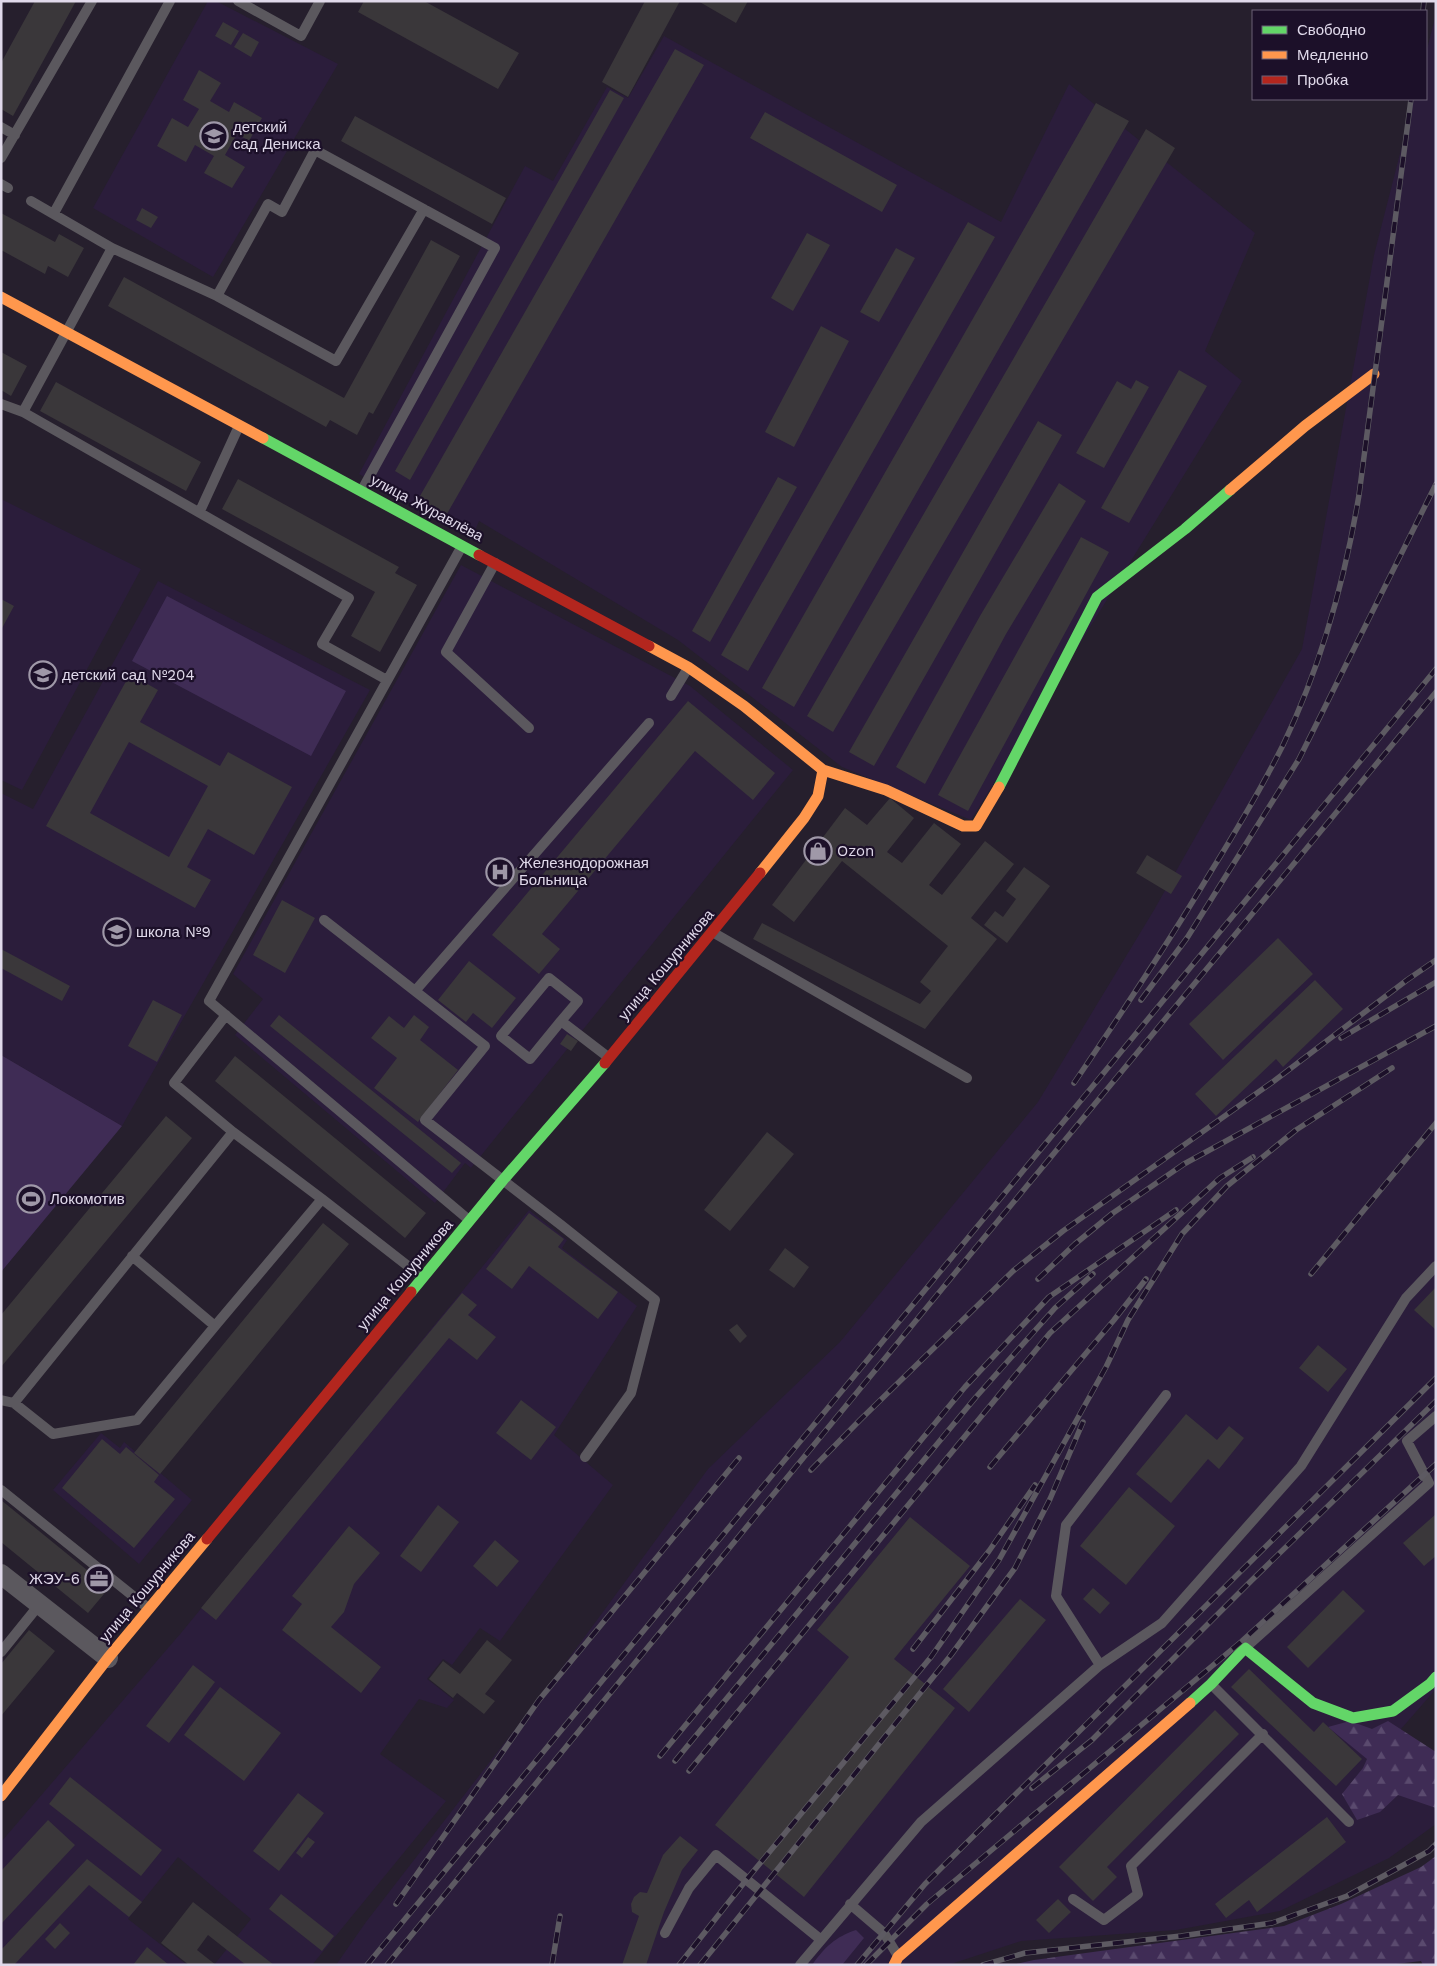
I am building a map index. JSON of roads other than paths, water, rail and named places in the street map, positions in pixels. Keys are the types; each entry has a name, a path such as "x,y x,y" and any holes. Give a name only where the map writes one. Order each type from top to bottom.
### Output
{"street":[{"name":"улица Журавлёва","path":"1,297 688,667 744,706 823,770"},
{"path":"823,770 886,790 963,826 976,826 1011,766 1097,597 1185,529 1305,426 1374,374"},
{"name":"улица Кошурникова","path":"1,1796 108,1658 503,1180 609,1058 713,932 804,818 818,796 823,770"},
{"path":"1,1574 108,1658"},
{"path":"896,1961 1211,1684 1245,1648 1313,1703 1353,1718 1393,1711 1430,1684 1436,1677"}],"lane":[{"path":"1,158 92,1"},
{"path":"54,213 170,1"},
{"path":"238,1 301,36 320,1"},
{"path":"1,127 15,134"},
{"path":"217,296 268,204 282,212 316,150 495,248 362,490"},
{"path":"30,201 54,213 112,248 217,296 336,361 424,209"},
{"path":"23,412 112,248"},
{"path":"2,406 23,412 200,511 349,598 322,644 387,680"},
{"path":"200,511 239,425"},
{"path":"463,545 209,1001 470,1220"},
{"path":"496,562 446,652 529,728"},
{"path":"671,696 688,667"},
{"path":"415,991 649,723"},
{"path":"324,920 485,1046 425,1120 655,1300 631,1393 585,1457"},
{"path":"713,932 967,1078"},
{"path":"549,978 578,1001 561,1021 530,1059 501,1036 549,978"},
{"path":"226,1015 174,1083 233,1132 422,1278"},
{"path":"561,1021 609,1058"},
{"path":"14,1403 233,1132"},
{"path":"1,1400 14,1403 53,1434 137,1420 322,1199"},
{"path":"132,1256 215,1326"},
{"path":"800,1965 820,1939 922,1822 1100,1665 1162,1623 1302,1466 1406,1298 1436,1266"},
{"path":"1100,1665 1056,1596 1066,1525 1166,1395"},
{"path":"1245,1648 1429,1483 1408,1441 1436,1416"},
{"path":"1,1490 149,1609"},
{"path":"1,1652 40,1605"},
{"path":"1211,1684 1349,1822"},
{"path":"1073,1899 1104,1920 1138,1894 1131,1866 1263,1734"},
{"path":"665,1933 688,1888 716,1855 820,1939"},
{"path":"850,1904 884,1933 896,1961"}],"railway":[{"path":"1423,10 1424,1"},
{"path":"1074,1083 1194,900 1248,810 1283,745 1320,654 1339,591 1359,495 1411,100"},
{"path":"1141,1000 1187,938 1299,759 1436,484"},
{"path":"367,1965 1436,669"},
{"path":"387,1965 983,1239 1436,692"},
{"path":"811,1470 1013,1271 1063,1231 1274,1081 1436,960"},
{"path":"1341,1038 1436,982"},
{"path":"1038,1279 1075,1244 1113,1213 1184,1164 1436,1026"},
{"path":"679,1965 747,1879 931,1657 999,1560 1106,1367 1128,1320 1182,1234 1227,1186 1296,1130 1392,1068"},
{"path":"1311,1274 1436,1123"},
{"path":"689,1771 1050,1333 1220,1178 1253,1157"},
{"path":"660,1756 965,1387 1049,1297 1176,1210"},
{"path":"675,1761 976,1397 1055,1308 1093,1274"},
{"path":"990,1467 1114,1320 1146,1279"},
{"path":"857,1965 925,1884 1436,1378"},
{"path":"1032,1788 1092,1740 1251,1581 1436,1401"},
{"path":"700,1965 951,1655 1015,1568 1050,1499 1083,1422"},
{"path":"396,1904 539,1700 739,1458"},
{"path":"866,1965 927,1904 1242,1641 1436,1464"},
{"path":"913,1649 989,1551 1035,1485"},
{"path":"983,1965 1025,1953 1181,1936 1272,1923 1347,1896 1429,1851 1436,1844"},
{"path":"552,1965 560,1916"}],"place":[{"name":"детский сад Дениска","path":"214,136"},
{"name":"детский сад №204","path":"43,675"},
{"name":"Ozon","path":"818,851"},
{"name":"Железнодорожная Больница","path":"500,872"},
{"name":"школа №9","path":"117,932"},
{"name":"Локомотив","path":"31,1199"},
{"name":"ЖЭУ-6","path":"99,1579"}]}
